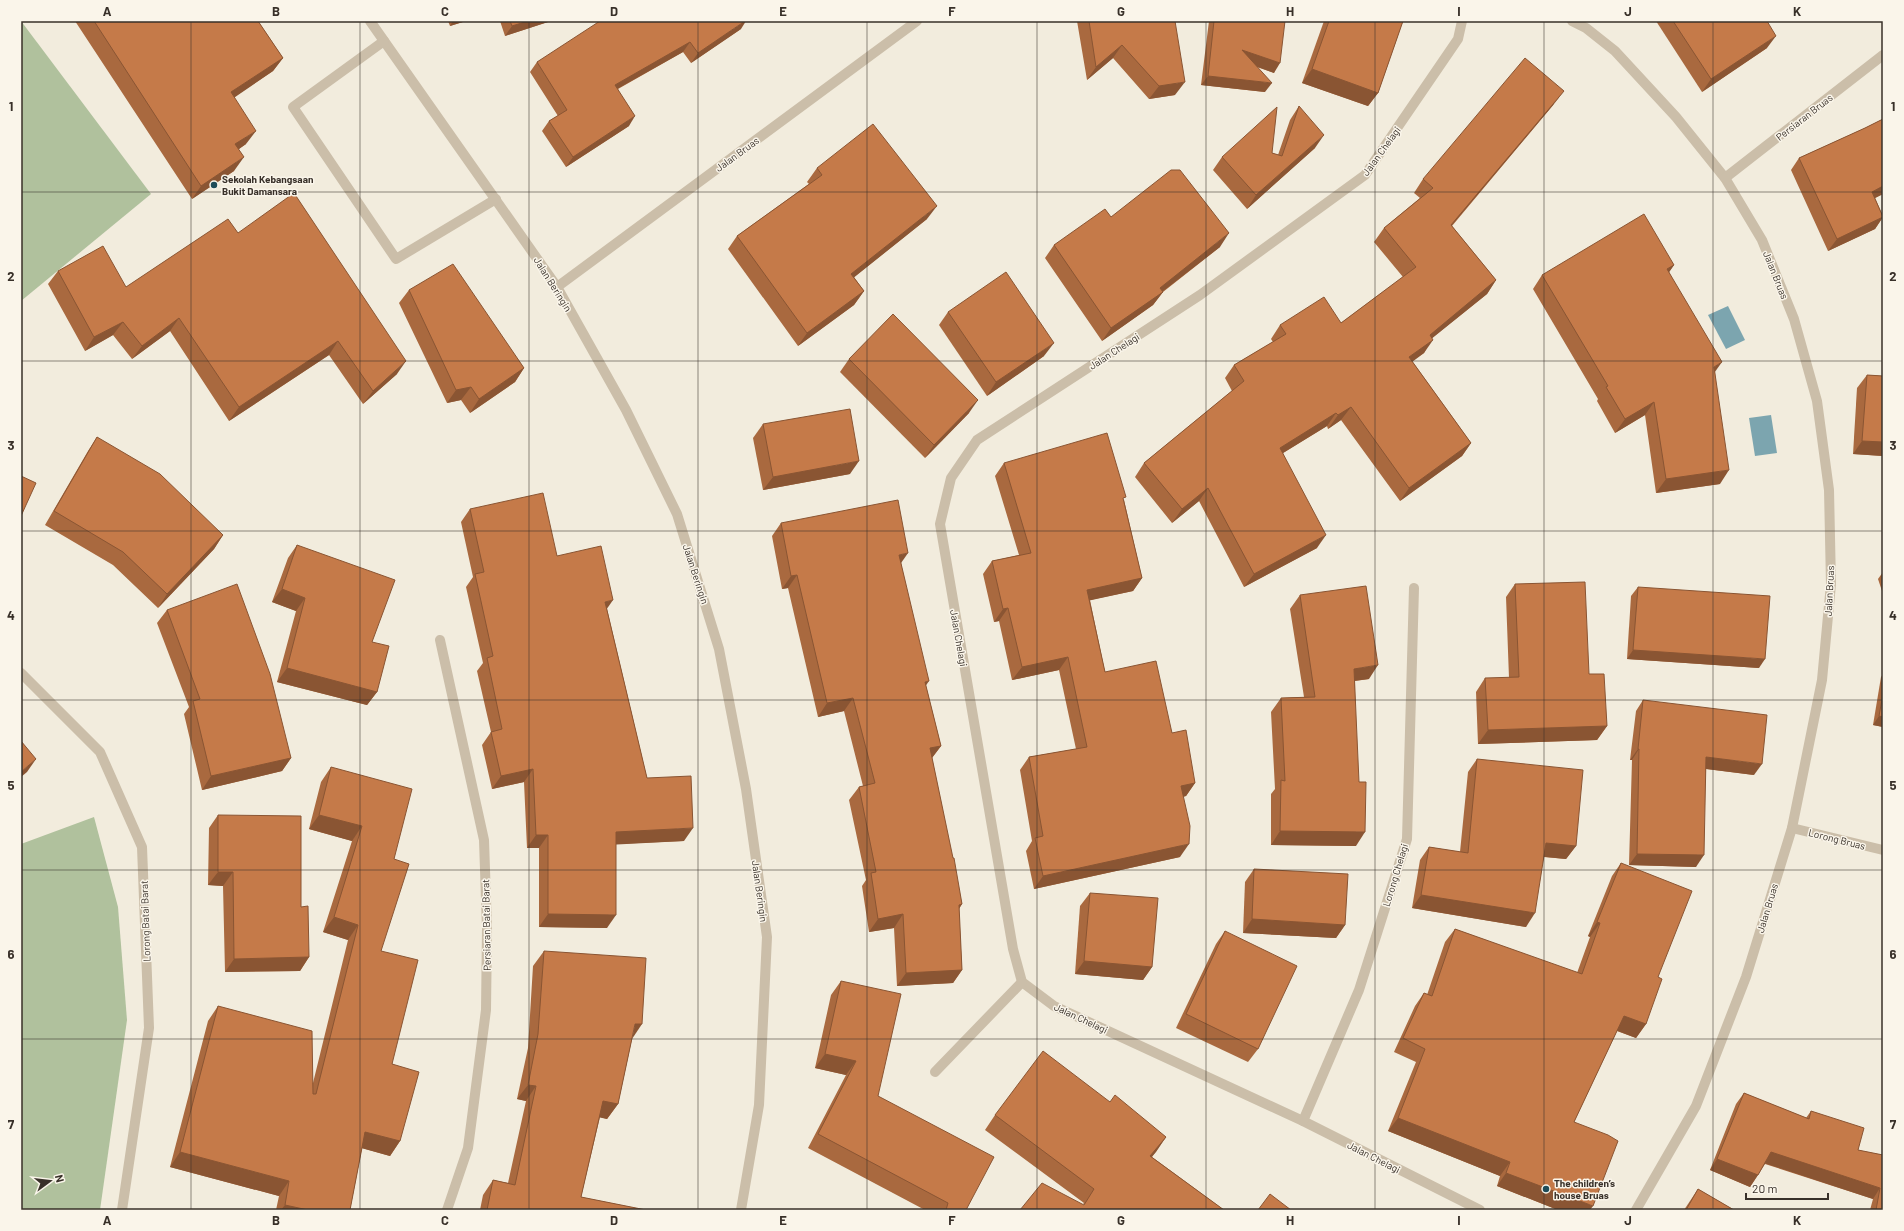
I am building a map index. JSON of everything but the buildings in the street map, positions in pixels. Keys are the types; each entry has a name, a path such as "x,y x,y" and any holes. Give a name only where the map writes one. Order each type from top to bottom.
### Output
{"street":[{"name":"Jalan Beringin","path":"370,21 557,287 626,410 677,514 719,648 746,789 767,937 759,1105 741,1210"},
{"name":"Jalan Bruas","path":"557,287 917,21"},
{"name":"Jalan Chelagi","path":"1462,21 1458,39 1365,175 1200,295 977,440 951,478 940,524 1013,949 1022,982 1054,1006 1303,1121 1480,1210"},
{"name":"Jalan Bruas","path":"1572,21 1586,28 1615,51 1676,117 1725,178 1762,240 1794,319 1817,401 1829,490 1830,584 1822,680 1792,828 1746,977 1696,1106 1636,1210"},
{"path":"384,41 293,107 396,260 496,199"},
{"name":"Persiaran Bruas","path":"1725,178 1883,55"},
{"name":"Lorong Chelagi","path":"1303,1121 1359,990 1406,839 1414,588"},
{"name":"Persiaran Batai Barat","path":"440,640 484,840 487,929 486,1010 468,1148 447,1210"},
{"name":"Lorong Batai Barat","path":"21,673 100,752 142,848 149,1028 122,1210"},
{"name":"Lorong Bruas","path":"1792,828 1883,850"},
{"path":"935,1072 1022,982"}],"green space":[{"path":"21,21 151,194 21,301"},
{"path":"94,817 118,907 127,1020 100,1210 21,1210 21,844"}],"water":[{"path":"1728,306 1745,340 1726,349 1708,315"},
{"path":"1771,415 1777,453 1755,456 1749,418"}],"place":[{"name":"Sekolah Kebangsaan Bukit Damansara","path":"214,185"},
{"name":"The children’s house Bruas","path":"1546,1189"}]}
